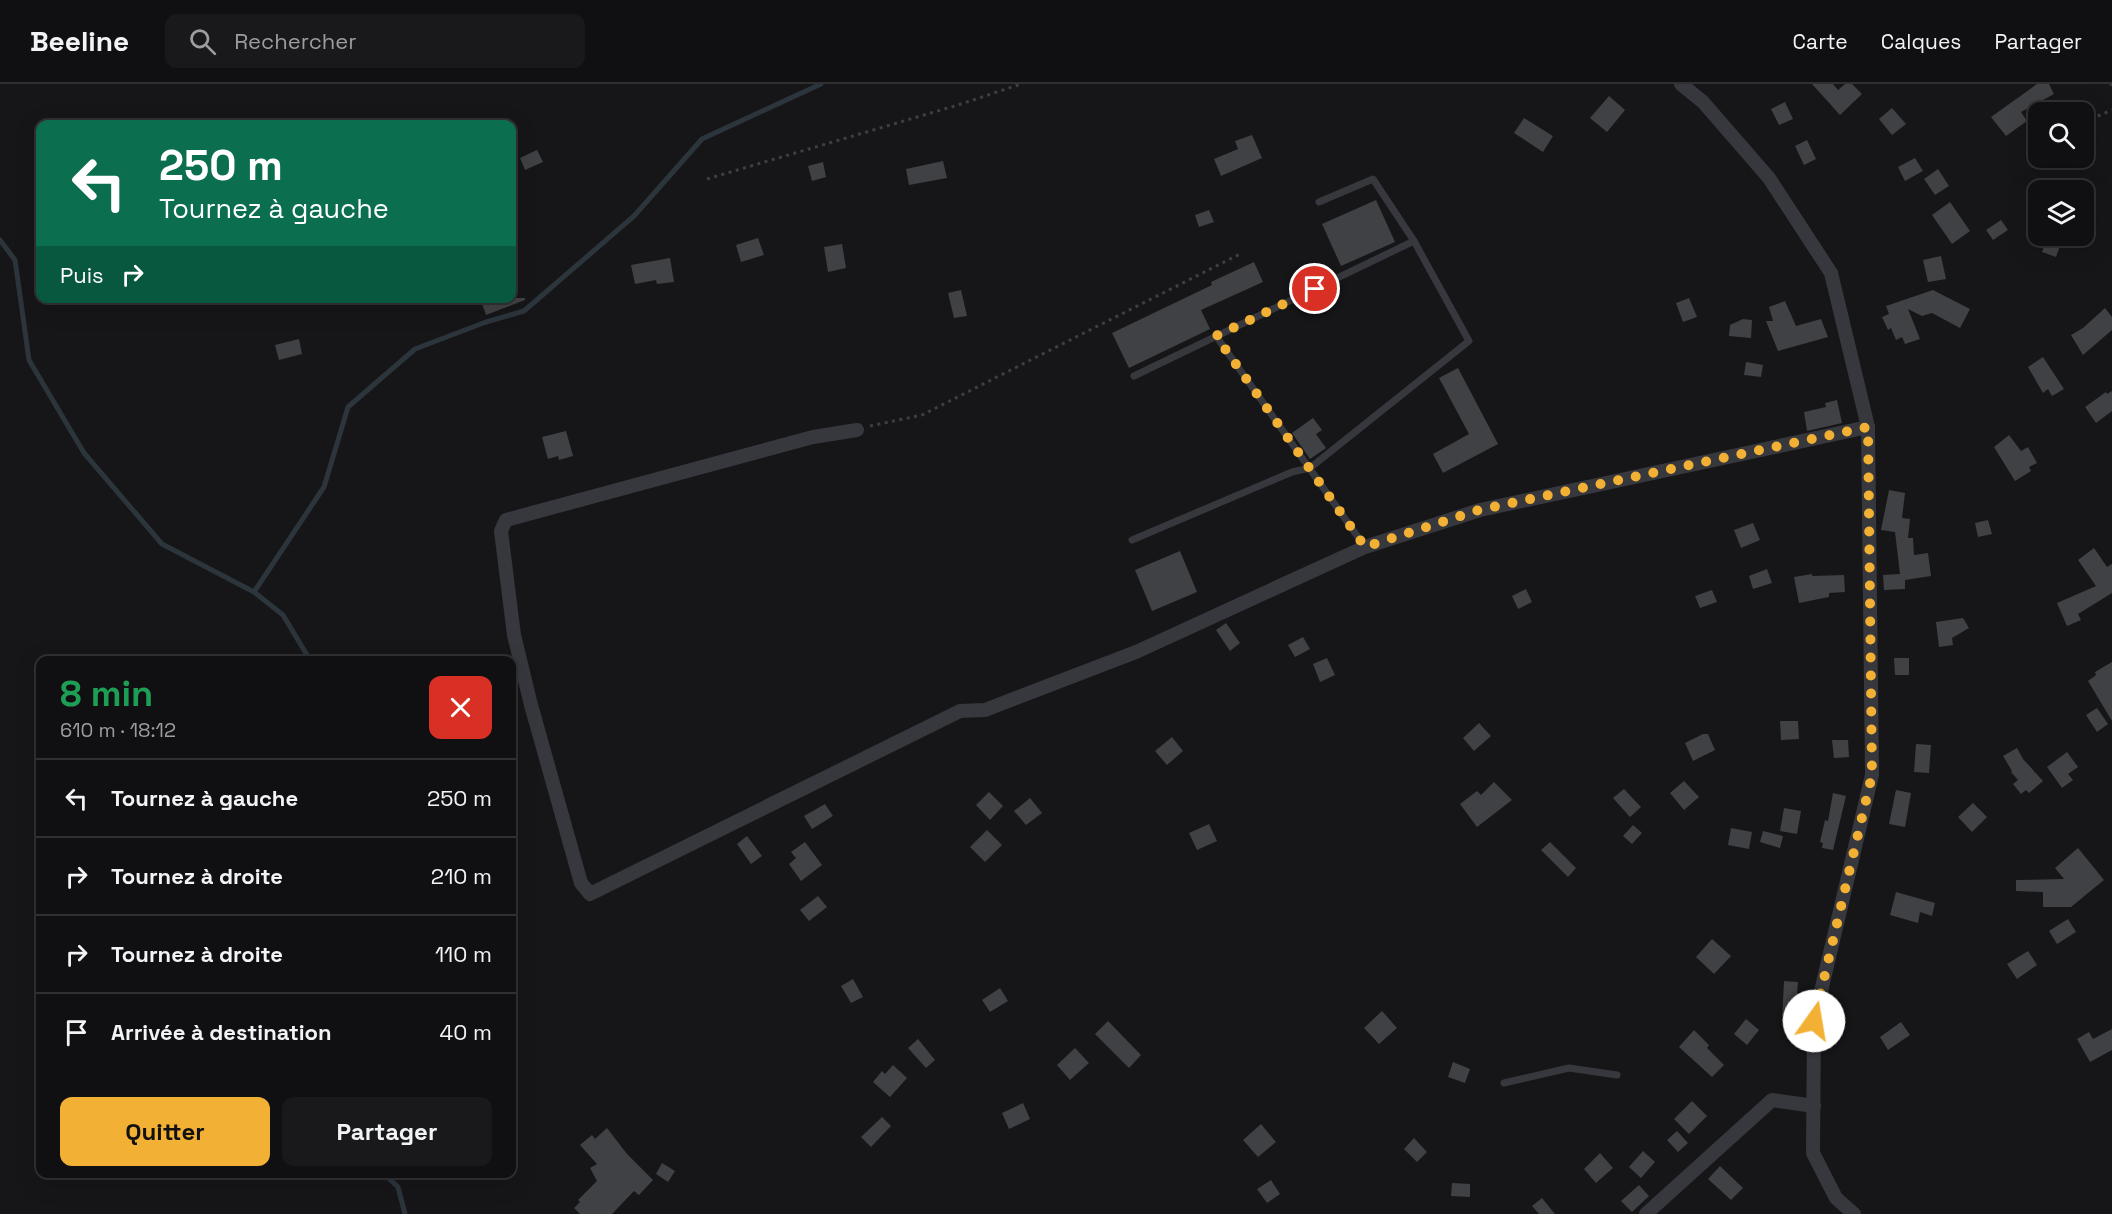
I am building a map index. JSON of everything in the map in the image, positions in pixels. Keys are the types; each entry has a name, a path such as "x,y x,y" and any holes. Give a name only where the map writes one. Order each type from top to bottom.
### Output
{"street":[{"path":"1681,84 1703,102 1769,178 1831,273 1868,427 1872,775 1814,1021 1813,1153 1836,1198 1854,1214"},
{"path":"857,430 813,437 506,520 501,531 514,635 531,705 581,883 590,894 960,711 985,710 1136,652 1365,547 1479,510 1868,427"},
{"path":"1646,1214 1772,1100 1814,1106"}],"lane":[{"path":"1132,540 1292,472 1310,468 1469,341 1414,241 1373,179 1319,202"},
{"path":"1134,376 1414,241"},
{"path":"1216,336 1365,547"},
{"path":"1504,1083 1569,1068 1617,1075"}],"path":[{"path":"707,179 947,109 1021,84"},
{"path":"2094,118 2112,110"},
{"path":"857,430 922,415 1240,254"}],"building":[{"path":"1812,84 1833,84 1838,90 1845,84 1852,84 1862,94 1840,115"},
{"path":"2037,84 2049,84 2054,94 2039,102 2028,102 2028,108 2021,112 2027,121 2006,136 1991,117"},
{"path":"1609,96 1625,110 1607,132 1590,118"},
{"path":"1785,102 1793,119 1779,125 1771,109"},
{"path":"1892,108 1906,124 1892,135 1879,119"},
{"path":"1524,118 1553,136 1543,152 1514,133"},
{"path":"1252,135 1262,158 1221,176 1214,159 1238,149 1235,141"},
{"path":"1807,140 1816,159 1804,165 1795,146"},
{"path":"537,150 543,162 525,170 520,158"},
{"path":"1915,158 1923,171 1905,181 1898,167"},
{"path":"943,161 947,178 909,185 906,169"},
{"path":"823,162 826,177 812,181 808,166"},
{"path":"1938,169 1949,186 1935,195 1924,179"},
{"path":"1376,200 1395,242 1341,266 1322,224"},
{"path":"1950,202 1970,231 1952,244 1932,215"},
{"path":"1209,210 1214,222 1199,227 1195,215"},
{"path":"2001,220 2008,230 1993,240 1986,230"},
{"path":"758,238 764,255 741,262 736,245"},
{"path":"842,244 846,268 828,272 824,247"},
{"path":"2044,246 2060,246 2056,257 2042,252"},
{"path":"1941,256 1946,279 1928,282 1923,260"},
{"path":"670,258 674,282 657,284 656,280 635,284 631,265"},
{"path":"1254,262 1263,282 1201,310 1210,329 1129,368 1112,333"},
{"path":"961,290 967,316 954,318 948,293"},
{"path":"1933,290 1970,309 1960,328 1932,313 1922,316 1908,309 1920,339 1905,344 1902,337 1896,340 1891,328 1888,330 1882,317 1889,314 1886,306"},
{"path":"516,298 525,298 525,300 486,315 482,303 516,303"},
{"path":"1689,298 1697,317 1683,322 1676,303"},
{"path":"1785,301 1796,326 1821,319 1828,337 1778,351 1766,321 1773,321 1769,307"},
{"path":"2105,308 2112,317 2112,330 2083,355 2071,335 2083,328"},
{"path":"1743,319 1752,320 1751,338 1729,336 1730,325"},
{"path":"299,339 302,354 279,360 275,345"},
{"path":"2043,357 2064,389 2052,396 2048,389 2043,393 2028,367"},
{"path":"1746,362 1763,365 1761,377 1744,375"},
{"path":"1458,368 1498,444 1443,473 1433,454 1469,434 1439,378"},
{"path":"2112,391 2112,411 2096,423 2085,407 2106,392 2107,394"},
{"path":"1837,400 1842,423 1807,431 1804,412 1826,407 1825,403"},
{"path":"1313,418 1322,430 1316,434 1326,448 1310,459 1292,433"},
{"path":"566,431 573,456 559,460 558,456 548,459 542,437"},
{"path":"2009,435 2021,451 2028,447 2037,463 2029,467 2031,471 2015,481 1994,447"},
{"path":"1889,490 1905,493 1902,518 1910,519 1908,538 1913,538 1914,555 1928,553 1931,576 1905,580 1905,589 1884,590 1883,575 1900,574 1895,532 1881,530"},
{"path":"1988,520 1992,534 1978,537 1975,523"},
{"path":"1753,523 1760,540 1741,548 1734,530"},
{"path":"2094,548 2107,567 2112,564 2112,593 2078,614 2081,620 2067,626 2057,603 2096,586 2078,560"},
{"path":"1180,551 1197,592 1152,611 1135,570"},
{"path":"1767,569 1772,583 1753,589 1749,576"},
{"path":"1812,574 1812,576 1844,575 1845,592 1829,593 1829,597 1799,603 1794,577"},
{"path":"1526,589 1532,602 1518,609 1512,596"},
{"path":"1712,590 1717,602 1700,608 1695,596"},
{"path":"1963,618 1969,628 1952,638 1953,645 1939,647 1936,622"},
{"path":"1226,623 1240,643 1230,651 1216,630"},
{"path":"1303,637 1310,649 1295,657 1288,645"},
{"path":"1327,658 1335,675 1320,682 1313,664"},
{"path":"1894,658 1909,658 1909,675 1895,675"},
{"path":"2112,662 2112,721 2088,681 2096,675 2095,672"},
{"path":"2097,708 2108,724 2097,732 2086,715"},
{"path":"1780,721 1798,721 1799,739 1781,740"},
{"path":"1479,723 1491,736 1474,751 1463,738"},
{"path":"1703,734 1708,734 1715,750 1693,761 1685,743"},
{"path":"1172,737 1183,751 1167,765 1155,751"},
{"path":"1832,740 1848,740 1849,757 1834,758"},
{"path":"1916,744 1931,745 1929,773 1914,772"},
{"path":"2017,748 2023,759 2043,781 2029,793 2026,790 2021,794 2013,784 2018,780 2003,756"},
{"path":"2067,752 2078,767 2068,774 2073,780 2062,788 2047,767"},
{"path":"1684,781 1699,797 1684,810 1670,793"},
{"path":"1494,782 1512,800 1477,827 1460,804 1477,791 1481,795"},
{"path":"1624,789 1641,807 1630,817 1613,798"},
{"path":"1896,790 1911,793 1905,827 1889,824"},
{"path":"989,792 1003,806 990,820 976,805"},
{"path":"1833,793 1846,796 1833,850 1822,848 1823,843 1820,842 1825,820 1828,821"},
{"path":"1030,798 1042,813 1026,825 1014,811"},
{"path":"1973,803 1987,817 1972,832 1958,817"},
{"path":"825,804 833,816 812,829 804,816"},
{"path":"1784,808 1801,811 1797,834 1780,831"},
{"path":"1209,824 1217,841 1197,850 1189,833"},
{"path":"1633,825 1642,833 1632,844 1623,836"},
{"path":"1731,828 1752,832 1749,849 1728,845"},
{"path":"987,830 1002,845 985,862 970,847"},
{"path":"1763,831 1783,836 1780,848 1760,842"},
{"path":"747,836 762,856 751,864 737,844"},
{"path":"805,842 822,865 801,881 789,864 796,858 791,852"},
{"path":"1550,842 1576,868 1568,877 1541,850"},
{"path":"2078,848 2104,880 2071,907 2043,907 2043,892 2016,891 2016,880 2064,879 2055,868"},
{"path":"1896,892 1935,903 1932,916 1920,912 1918,923 1890,915"},
{"path":"818,896 827,907 809,921 800,910"},
{"path":"2068,919 2076,932 2057,944 2049,931"},
{"path":"1712,939 1731,956 1714,974 1696,957"},
{"path":"2028,951 2037,965 2017,979 2007,964"},
{"path":"853,979 863,997 851,1003 841,986"},
{"path":"1784,981 1798,982 1795,1023 1782,1022"},
{"path":"1000,988 1008,1001 990,1012 982,1000"},
{"path":"1382,1011 1397,1028 1379,1044 1364,1028"},
{"path":"1746,1019 1759,1030 1747,1045 1734,1034"},
{"path":"1108,1021 1141,1055 1129,1068 1095,1034"},
{"path":"1901,1022 1910,1035 1888,1050 1880,1037"},
{"path":"2112,1029 2112,1050 2090,1062 2077,1039 2089,1032 2093,1039"},
{"path":"1694,1030 1709,1045 1707,1048 1724,1065 1712,1077 1679,1047"},
{"path":"918,1039 935,1060 926,1068 908,1048"},
{"path":"1075,1048 1089,1063 1070,1080 1057,1065"},
{"path":"1453,1062 1470,1069 1465,1083 1448,1077"},
{"path":"893,1065 907,1078 890,1097 873,1082 882,1071 885,1074"},
{"path":"1692,1101 1707,1116 1689,1134 1674,1119"},
{"path":"1023,1103 1030,1119 1009,1129 1002,1113"},
{"path":"882,1117 891,1126 871,1147 861,1137"},
{"path":"1261,1124 1276,1142 1258,1157 1243,1140"},
{"path":"607,1128 627,1154 653,1180 639,1195 634,1191 612,1214 580,1214 574,1208 580,1202 578,1200 597,1181 590,1168 597,1164 580,1145 592,1135 595,1139"},
{"path":"1677,1131 1688,1143 1678,1152 1667,1140"},
{"path":"1414,1138 1427,1152 1417,1162 1404,1149"},
{"path":"1643,1151 1655,1162 1641,1178 1629,1167"},
{"path":"1600,1153 1613,1168 1596,1183 1584,1169"},
{"path":"662,1163 675,1171 668,1182 656,1174"},
{"path":"1720,1166 1743,1188 1731,1200 1708,1179"},
{"path":"1271,1180 1280,1194 1267,1203 1257,1189"},
{"path":"1452,1183 1470,1184 1470,1197 1451,1196"},
{"path":"1639,1185 1649,1196 1632,1212 1621,1201"},
{"path":"1542,1198 1555,1214 1539,1214 1532,1206"}],"waterway":[{"path":"254,592 324,487 348,407 415,349 486,322 524,311 634,216 702,139 821,84"},
{"path":"0,240 15,260 29,360 84,453 162,544 254,592 283,615 308,656"},
{"path":"388,1178 398,1187 405,1214"}],"route":[{"path":"1315,289 1216,336 1365,547 1479,510 1868,427 1872,775 1814,1021"}]}
